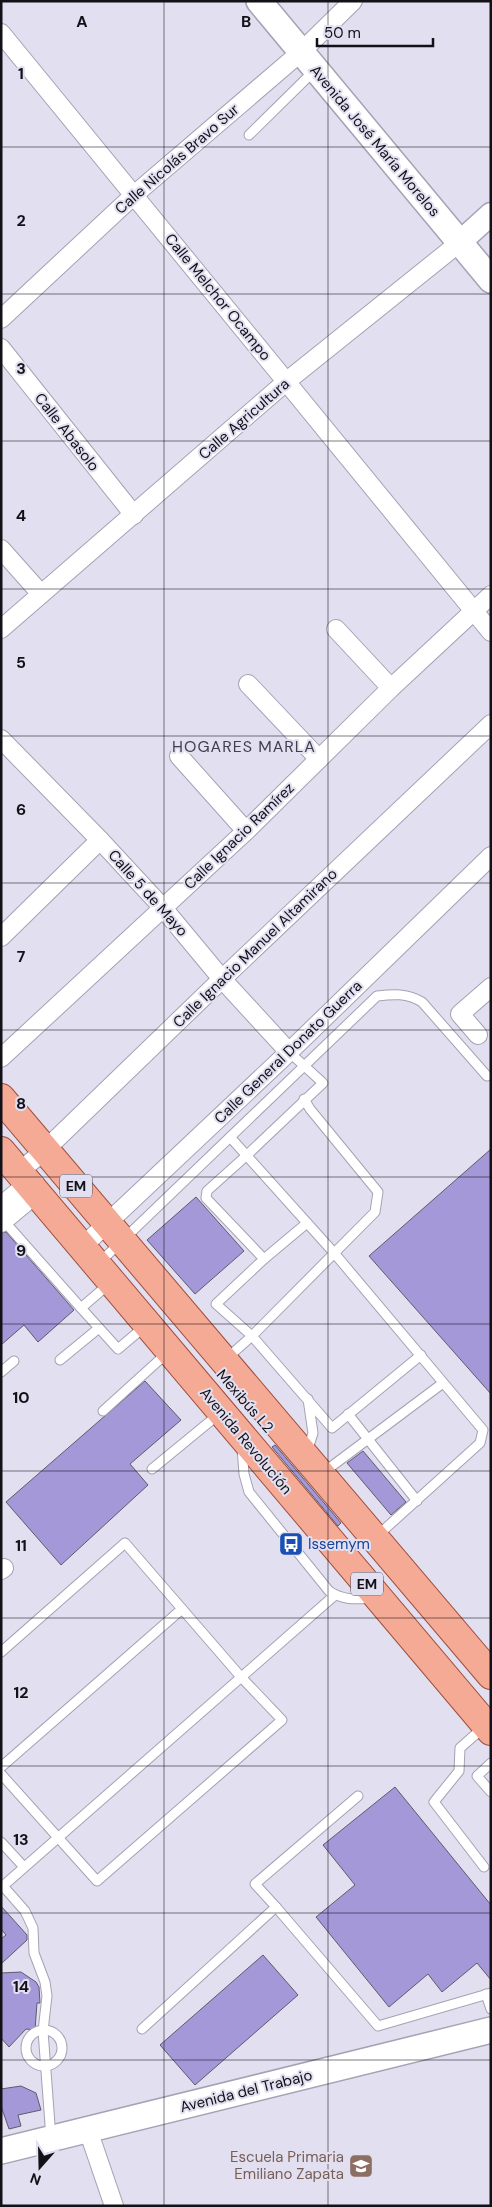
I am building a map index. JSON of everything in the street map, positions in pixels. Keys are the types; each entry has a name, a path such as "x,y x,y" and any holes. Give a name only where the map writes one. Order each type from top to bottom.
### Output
{"main road":[{"name":"Avenida José María Morelos","path":"259,1 491,280"},
{"name":"Avenida Revolución","path":"1,1098 33,1170 105,1247 225,1369 303,1467 374,1538 488,1678"},
{"name":"Avenida Revolución","path":"1,1151 33,1170 105,1247 148,1324 488,1728"},
{"name":"Avenida del Trabajo","path":"1,2151 491,2030"}],"street":[{"name":"Calle Nicolás Bravo Sur","path":"1,319 134,195 308,60 353,1"},
{"name":"Calle Melchor Ocampo","path":"1,33 491,632"},
{"name":"Calle Agricultura","path":"1,629 287,381 459,243 491,214"},
{"name":"Calle Abasolo","path":"1,348 134,515"},
{"path":"1,549 41,594"},
{"name":"Calle Ignacio Ramírez","path":"1,1058 246,831 391,688 491,594"},
{"path":"336,629 391,688"},
{"path":"248,684 318,759"},
{"name":"Calle Ignacio Manuel Altamirano","path":"2,1217 33,1170 222,979 491,724"},
{"name":"Calle 5 de Mayo","path":"1,739 100,840 163,908 222,979 289,1052"},
{"path":"179,756 246,831"},
{"path":"1,937 100,840"},
{"name":"Calle General Donato Guerra","path":"105,1247 289,1052 491,856"},
{"path":"478,1035 460,1014 491,986"},
{"path":"88,2130 114,2206"}],"lane":[{"path":"249,136 308,60"},
{"path":"81,1308 105,1247 307,1066 377,996 394,994 412,996 422,1002 487,1076"},
{"path":"264,1258 206,1198 207,1191 323,1083 307,1066 289,1052"},
{"path":"225,1369 252,1336 375,1212 378,1192 310,1109 304,1099"},
{"path":"1,1112 33,1170"},
{"path":"230,1137 335,1254 483,1430 480,1443 374,1538"},
{"path":"1,1139 33,1170"},
{"path":"2,1217 118,1349 148,1324"},
{"path":"307,1223 264,1258 216,1304 252,1336 308,1398 332,1428 421,1356"},
{"name":"Mexibús L2","path":"105,1247 303,1467"},
{"path":"60,1360 99,1328"},
{"path":"103,1411 170,1351"},
{"path":"1,1372 14,1361"},
{"name":"Mexibús L2","path":"225,1369 488,1678"},
{"path":"303,1467 368,1439 443,1383"},
{"path":"303,1467 314,1433 308,1398"},
{"path":"152,1469 220,1411"},
{"path":"348,1414 417,1501"},
{"path":"242,1437 244,1474 249,1492 330,1591 335,1595 350,1600 378,1598"},
{"path":"1,1652 125,1543 241,1677 282,1720 97,1881 1,1774"},
{"path":"51,2138 42,2030 47,1996 45,1982 34,1953 34,1928 25,1911 2,1885 335,1595"},
{"path":"1,1767 182,1609"},
{"path":"484,1867 434,1802 459,1772 460,1748 488,1728"},
{"path":"491,1763 477,1776 491,1792"},
{"path":"358,1796 255,1884 378,2026 488,1994 491,2009"},
{"path":"1,1842 24,1867"},
{"path":"142,2029 276,1907"},
{"path":"42,2030 56,2034 60,2038 62,2049 58,2060 54,2064 45,2066 31,2061 26,2050 29,2038 42,2030"}],"building":[{"path":"491,1149 491,1394 369,1256"},
{"path":"196,1197 244,1251 195,1294 147,1240"},
{"path":"6,1232 74,1310 38,1342 24,1325 1,1345 1,1233"},
{"path":"145,1381 181,1420 130,1464 148,1485 61,1565 6,1502"},
{"path":"275,1445 341,1523 338,1526 272,1447"},
{"path":"363,1451 406,1502 391,1515 347,1463"},
{"path":"395,1787 491,1905 491,1980 477,1963 442,1992 428,1974 389,2007 316,1917 355,1885 323,1845"},
{"path":"1,1906 27,1935 27,1940 1,1964 1,1939 6,1935 1,1929"},
{"path":"263,1955 298,1995 195,2085 160,2045"},
{"path":"21,1972 36,1982 39,1987 40,2003 37,2003 35,2030 26,2029 9,2047 1,2038 1,1973"},
{"path":"21,2086 36,2093 41,2110 18,2115 21,2126 9,2129 1,2106 1,2089"}],"place":[{"name":"Issemym","path":"291,1544"},
{"name":"Escuela Primaria Emiliano Zapata","path":"361,2166"}],"district":[{"name":"HOGARES MARLA","path":"244,746"}]}
